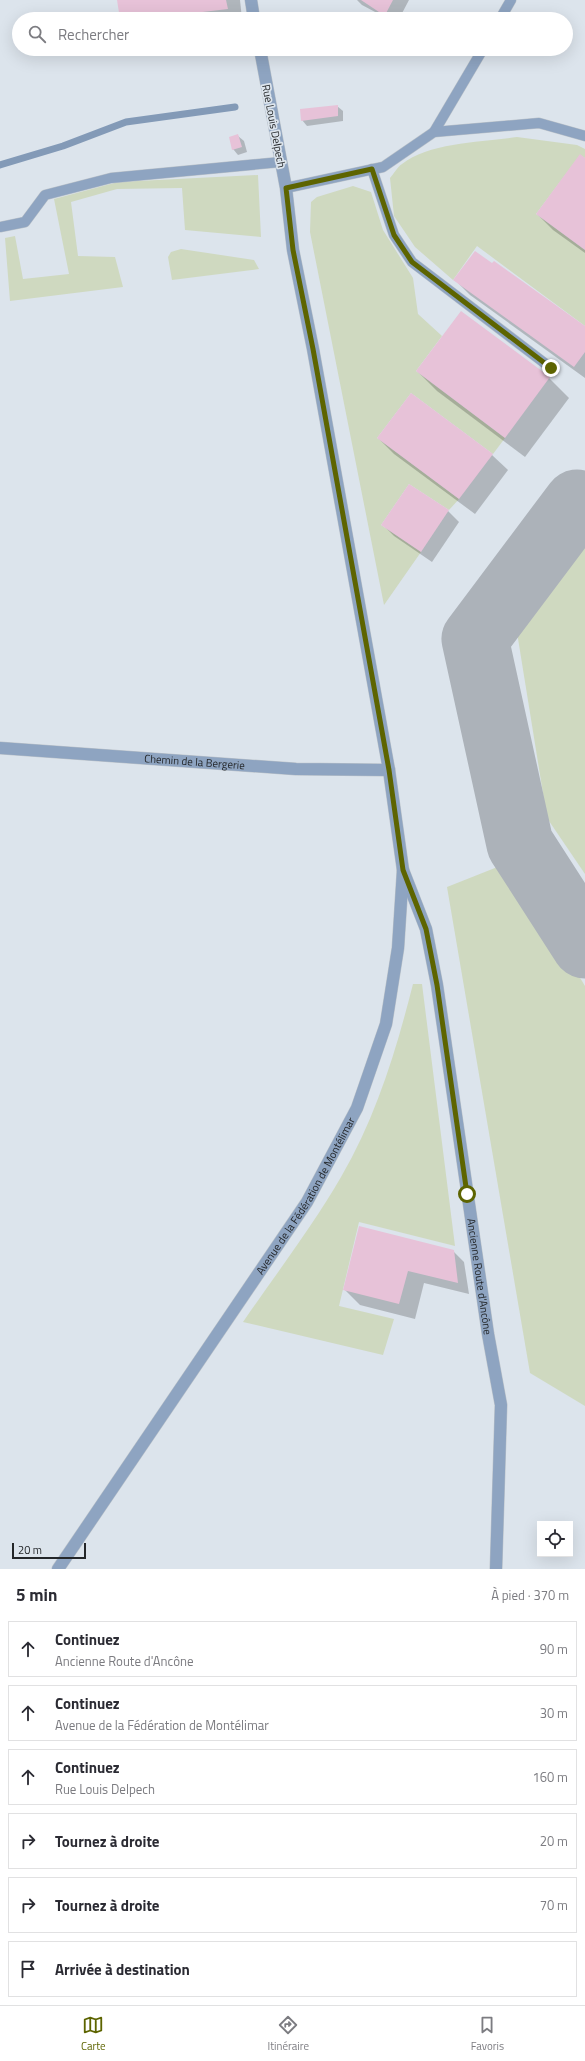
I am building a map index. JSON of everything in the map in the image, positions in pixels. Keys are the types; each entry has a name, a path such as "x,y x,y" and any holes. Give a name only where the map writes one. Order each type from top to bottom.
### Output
{"street":[{"path":"251,0 253,12"},
{"name":"Rue Louis Delpech","path":"261,56 286,188 293,250 313,349 389,770"},
{"name":"Chemin de la Bergerie","path":"0,748 296,769 389,770"},
{"name":"Avenue de la Fédération de Montélimar","path":"58,1569 307,1202 357,1108 386,1024 398,948 403,870 389,770"},
{"name":"Ancienne Route d'Ancône","path":"403,870 426,929 437,985 487,1326 501,1405 496,1569"}],"lane":[{"path":"504,12 511,0"},
{"path":"286,188 383,167 434,132 479,56"},
{"path":"434,132 539,123 585,136"},
{"path":"0,227 25,222 45,195 111,178 281,162"},
{"path":"372,169 394,235 412,262 551,368"}],"green space":[{"path":"517,137 577,145 585,149 585,158 580,155 536,214 585,250 585,326 477,246 453,280 415,247 394,216 390,178 402,164 427,151 442,147"},
{"path":"258,175 261,237 185,230 182,188 117,189 71,202 78,256 115,257 123,287 10,301 5,238 15,236 23,279 69,274 54,199 118,182"},
{"path":"353,186 371,192 383,230 413,278 418,314 442,336 416,371 505,438 493,454 411,393 377,438 459,499 449,510 409,484 381,525 421,552 384,605 310,232 311,202 317,197"},
{"path":"181,249 254,260 259,269 172,280 168,257 171,252"},
{"path":"581,539 585,542 585,874 547,818 515,620"},
{"path":"510,862 585,986 585,1406 530,1373 447,887"},
{"path":"413,984 422,984 455,1246 359,1222 339,1306 394,1319 383,1355 243,1322 318,1214 341,1177 365,1131 392,1059"}],"building":[{"path":"117,0 226,0 228,9 202,12 119,12"},
{"path":"361,0 393,0 387,12 379,12"},
{"path":"338,105 338,116 301,121 300,109"},
{"path":"238,134 242,147 232,150 229,137"},
{"path":"580,154 585,158 585,250 536,214"},
{"path":"475,251 492,263 494,261 585,326 585,352 574,367 453,280"},
{"path":"461,311 550,377 505,438 416,371"},
{"path":"411,393 493,454 459,499 377,438"},
{"path":"409,484 449,510 421,552 381,525"},
{"path":"359,1226 454,1250 458,1283 408,1271 399,1304 343,1290"}],"waterway":[{"path":"0,165 63,146 126,122 235,107"}],"taxiway":[{"path":"577,503 475,639 520,844 585,945"}],"route":[{"path":"467,1194 437,985 426,929 403,870 389,770 313,349 293,250 286,188 372,169 394,235 412,262 551,368"}]}
